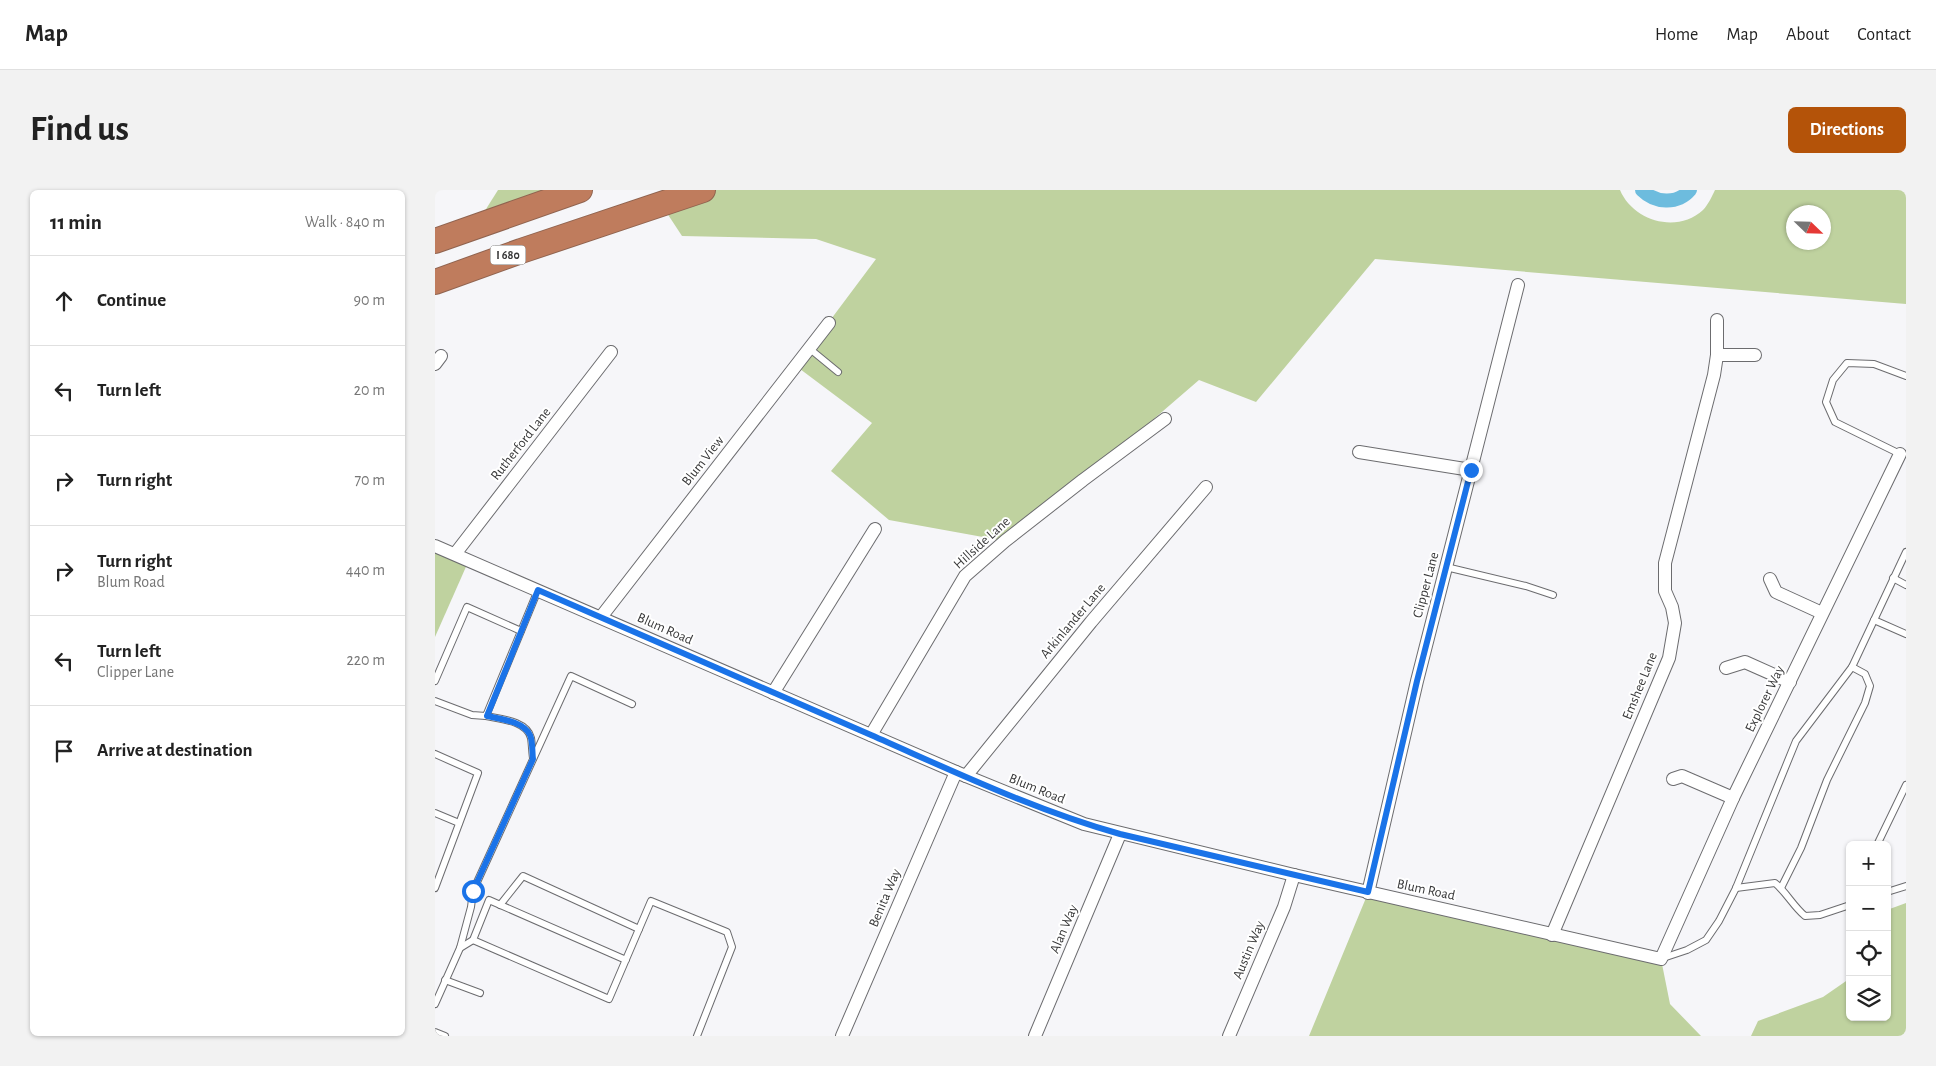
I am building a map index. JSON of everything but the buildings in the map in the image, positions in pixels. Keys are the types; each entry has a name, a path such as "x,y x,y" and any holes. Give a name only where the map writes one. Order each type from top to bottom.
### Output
{"highway":[{"path":"435,241 580,190"},
{"name":"I 680","path":"435,282 521,250 703,190"},
{"path":"435,230 476,225"}],"street":[{"name":"Clipper Lane","path":"1368,892 1417,681 1518,285"},
{"name":"Emshee Lane","path":"1552,935 1669,658 1675,624 1672,607 1665,591 1665,563 1714,375 1717,355 1717,320"},
{"name":"Blum View","path":"601,617 829,323"},
{"name":"Rutherford Lane","path":"455,554 611,352"},
{"path":"1717,355 1755,354"},
{"name":"Hillside Lane","path":"871,735 965,576 1005,541 1075,486 1165,419"},
{"path":"1359,452 1471,470"},
{"name":"Explorer Way","path":"1661,959 1733,798 1900,454"},
{"name":"Arkinlander Lane","path":"961,774 1206,487"},
{"path":"773,692 875,529"},
{"name":"Blum Road","path":"435,546 961,774 1084,824 1294,876 1661,959"},
{"path":"1770,579 1776,592 1822,613"},
{"path":"1726,668 1745,662 1790,682"},
{"name":"Benita Way","path":"842,1036 961,774"},
{"path":"1673,779 1682,776 1733,798"},
{"name":"Alan Way","path":"1035,1036 1120,834"},
{"name":"Austin Way","path":"1229,1036 1284,906 1294,876"}],"lane":[{"path":"810,349 838,372"},
{"path":"1900,454 1835,422 1826,402 1833,380 1847,363 1874,364 1906,376"},
{"path":"1661,959 1687,950 1706,940 1719,921 1735,888 1796,741 1852,667 1906,552"},
{"path":"1446,567 1527,586 1553,595"},
{"path":"1893,578 1906,585"},
{"path":"487,716 538,590"},
{"path":"435,681 467,606 521,631"},
{"path":"1874,620 1906,634"},
{"path":"1781,888 1801,848 1827,780 1865,702 1870,686 1865,674 1852,667"},
{"path":"435,1004 460,948 471,907 473,891 571,676 632,704"},
{"path":"435,701 472,715 487,716 524,727 530,736 533,759"},
{"path":"435,754 478,773 435,888"},
{"path":"1879,841 1906,785"},
{"path":"435,813 459,823"},
{"path":"500,905 523,876 639,929"},
{"path":"1735,888 1775,883 1786,892 1794,906 1805,916 1820,915 1846,906"},
{"path":"1891,891 1906,886"},
{"path":"460,948 473,940 489,900 626,960"},
{"path":"473,940 609,999 651,901 727,932 732,947 697,1036"},
{"path":"445,980 480,993"},
{"path":"435,1032 445,1036"}],"green space":[{"path":"498,190 580,190 476,225"},
{"path":"703,190 1620,190 1626,201 1635,210 1657,221 1669,222 1693,217 1703,210 1715,190 1906,190 1906,304 1375,259 1256,402 1199,380 1083,480 1005,541 889,520 831,471 872,423 796,366 876,259 816,239 682,236 661,204"},
{"path":"435,546 469,560 435,637"},
{"path":"1368,893 1661,959 1670,1004 1701,1036 1309,1036"},
{"path":"1906,903 1906,1036 1751,1036 1758,1021 1823,997 1846,981 1846,1021 1891,1021 1891,909"}],"waterway":[{"path":"1642,190 1659,200 1673,200 1685,195 1690,190"}],"route":[{"path":"473,891 533,759 530,736 524,727 487,716 538,590 956,772 1084,824 1294,876 1368,892 1417,681 1471,470"}]}
